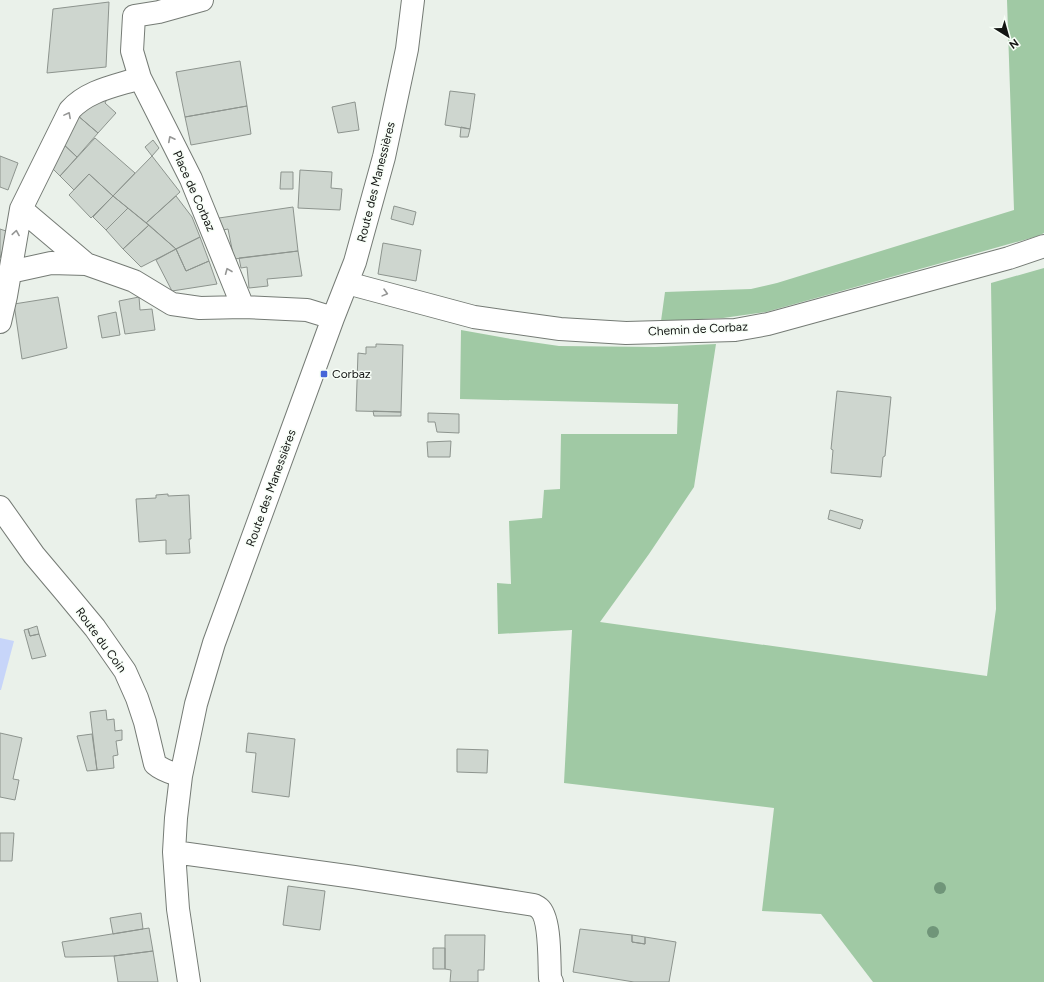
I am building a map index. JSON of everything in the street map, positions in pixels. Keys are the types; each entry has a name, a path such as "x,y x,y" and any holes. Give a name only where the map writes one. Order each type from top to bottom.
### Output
{"street":[{"name":"Place de Corbaz","path":"202,0 159,12 134,8 132,51 140,78 191,179 243,307"},
{"name":"Route des Manessières","path":"189,982 178,909 174,852 181,776 196,704 214,643 355,262 384,157 407,49 413,0"},
{"path":"0,322 20,209 70,110 76,103 98,91 140,78"},
{"path":"20,209 86,264"},
{"name":"Chemin de Corbaz","path":"347,284 474,317 560,328 626,333 735,330 768,324 1009,258 1044,246"},
{"path":"10,272 51,263 86,264 134,281 172,304 200,308 243,307 307,310 333,318"},
{"name":"Route du Coin","path":"0,508 34,555 95,628 125,671 137,698 145,722 155,764 160,769 181,776"},
{"path":"174,852 354,877 534,905 540,908 545,916 548,930 550,978 552,982"}],"green space":[{"path":"1007,0 1044,0 1044,233 1038,236 766,312 723,318 661,321 665,292 751,289 777,283 1014,210"},
{"path":"1044,268 1044,982 873,982 821,914 762,911 774,808 564,783 572,630 498,634 497,583 511,584 509,521 542,518 544,490 560,489 561,434 677,434 678,404 460,399 461,330 559,346 655,347 716,344 694,487 649,554 600,622 987,676 996,609 991,283"}],"water":[{"path":"0,638 14,641 1,690 0,690"}],"building":[{"path":"109,2 106,67 47,73 53,9"},
{"path":"240,61 247,106 185,117 176,72"},
{"path":"450,91 475,94 470,129 445,125"},
{"path":"101,96 107,99 105,103 116,113 98,133 77,115"},
{"path":"355,102 359,130 338,133 332,107"},
{"path":"247,106 251,134 191,145 185,117"},
{"path":"77,115 98,133 77,157 60,141"},
{"path":"461,127 470,129 468,137 460,137"},
{"path":"95,138 135,173 113,196 89,174 74,190 60,176"},
{"path":"153,140 159,148 152,156 145,147"},
{"path":"60,141 77,157 60,176 47,163"},
{"path":"0,156 18,163 8,190 0,187"},
{"path":"152,156 180,192 146,223 113,196"},
{"path":"300,170 332,172 331,188 342,189 340,210 298,208"},
{"path":"281,172 293,172 293,189 280,189"},
{"path":"89,174 113,196 91,218 69,195"},
{"path":"113,196 128,208 106,230 93,217"},
{"path":"176,196 192,217 200,237 176,249 146,223"},
{"path":"394,206 416,212 413,225 391,219"},
{"path":"293,207 298,251 234,259 228,229 223,230 219,218"},
{"path":"128,208 149,225 123,249 106,230"},
{"path":"149,225 176,249 141,267 123,249"},
{"path":"0,229 9,232 0,258"},
{"path":"200,237 209,261 186,271 176,249"},
{"path":"383,243 421,250 416,281 378,274"},
{"path":"176,249 186,271 209,261 217,284 172,291 156,260"},
{"path":"298,251 302,276 267,279 268,286 249,288 247,267 241,268 239,258"},
{"path":"58,297 67,348 22,359 14,304"},
{"path":"139,297 140,310 152,309 155,330 125,334 119,301"},
{"path":"116,312 120,335 102,338 98,316"},
{"path":"376,344 403,345 401,412 356,411 358,353 366,354 366,347 376,347"},
{"path":"837,391 891,397 885,456 883,457 881,477 831,473 833,450 831,449"},
{"path":"373,411 401,412 401,416 374,416"},
{"path":"428,413 459,414 459,433 437,432 435,422 428,422"},
{"path":"451,441 450,457 428,457 427,442"},
{"path":"168,494 168,496 189,495 191,539 189,539 190,553 166,554 166,540 139,542 136,499 156,498 156,495"},
{"path":"830,510 863,520 860,529 828,519"},
{"path":"37,626 39,634 30,636 28,629"},
{"path":"28,629 30,636 39,634 46,656 32,659 24,630"},
{"path":"106,710 107,720 114,719 115,731 122,730 122,740 116,741 118,755 113,756 114,768 97,770 90,712"},
{"path":"0,733 22,738 13,779 19,780 15,800 0,797"},
{"path":"248,733 295,739 289,797 252,792 256,753 246,752"},
{"path":"92,734 97,770 87,771 77,736"},
{"path":"457,749 488,750 487,773 457,772"},
{"path":"0,833 14,833 12,861 0,861"},
{"path":"288,886 325,891 320,930 283,925"},
{"path":"141,913 143,929 113,934 110,918"},
{"path":"149,928 153,951 114,956 65,957 62,942"},
{"path":"580,929 632,935 632,942 645,944 645,937 676,942 669,982 634,982 573,972"},
{"path":"445,935 485,935 484,970 478,970 478,982 450,982 451,970 445,969"},
{"path":"632,935 645,937 645,944 632,942"},
{"path":"433,948 445,948 445,969 433,969"},
{"path":"153,951 158,982 118,982 114,956"}],"place":[{"name":"Corbaz","path":"324,374"}]}
